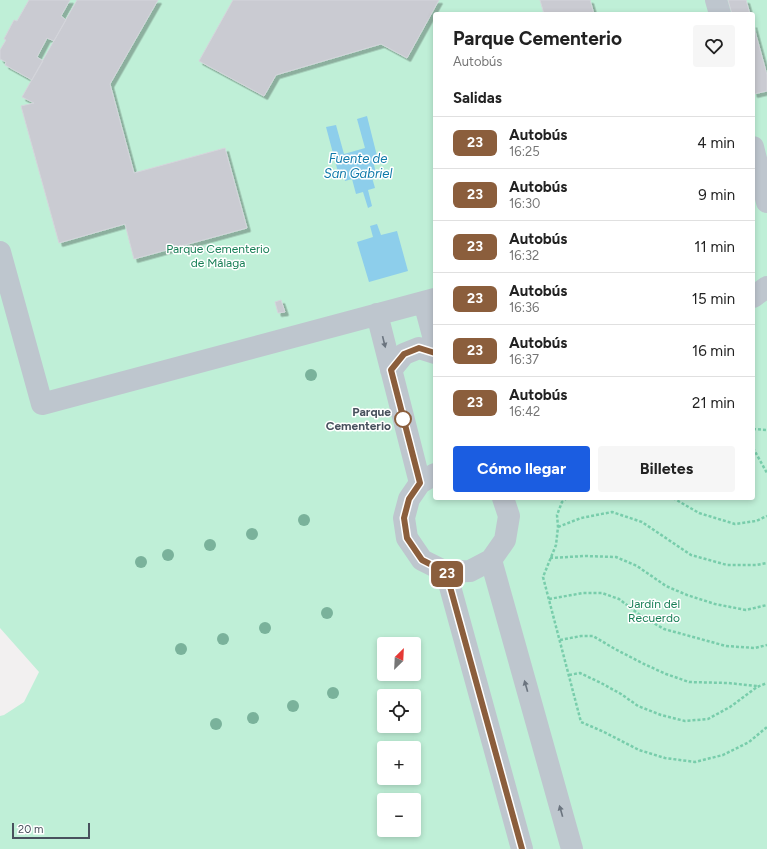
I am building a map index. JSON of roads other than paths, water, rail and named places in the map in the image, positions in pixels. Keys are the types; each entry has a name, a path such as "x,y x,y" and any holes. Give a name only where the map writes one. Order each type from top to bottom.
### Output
{"street":[{"path":"716,0 719,12"},
{"path":"755,155 767,204 755,208"},
{"path":"0,252 42,404 429,300 433,329"},
{"path":"755,296 767,287"},
{"path":"377,314 391,370 428,478 409,499 404,518 407,538 422,560 446,572 470,572 491,560 505,540 509,516 504,500"},
{"path":"391,370 404,354 419,348 433,352"},
{"path":"491,560 572,849"},
{"path":"446,572 522,849"}],"water":[{"name":"Fuente de San Gabriel","path":"367,116 378,160 373,161 376,173 371,174 375,188 368,190 372,206 368,208 363,192 356,194 352,179 345,181 343,171 338,172 326,127 336,125 344,154 365,148 357,119"},
{"path":"377,224 381,235 397,231 408,271 369,282 357,242 373,237 370,226"}],"place":[{"name":"Parque Cementerio","path":"403,419"}],"park label":[{"name":"Parque Cementerio de Málaga","path":"218,256"},
{"name":"Jardín del Recuerdo","path":"654,611"}]}
